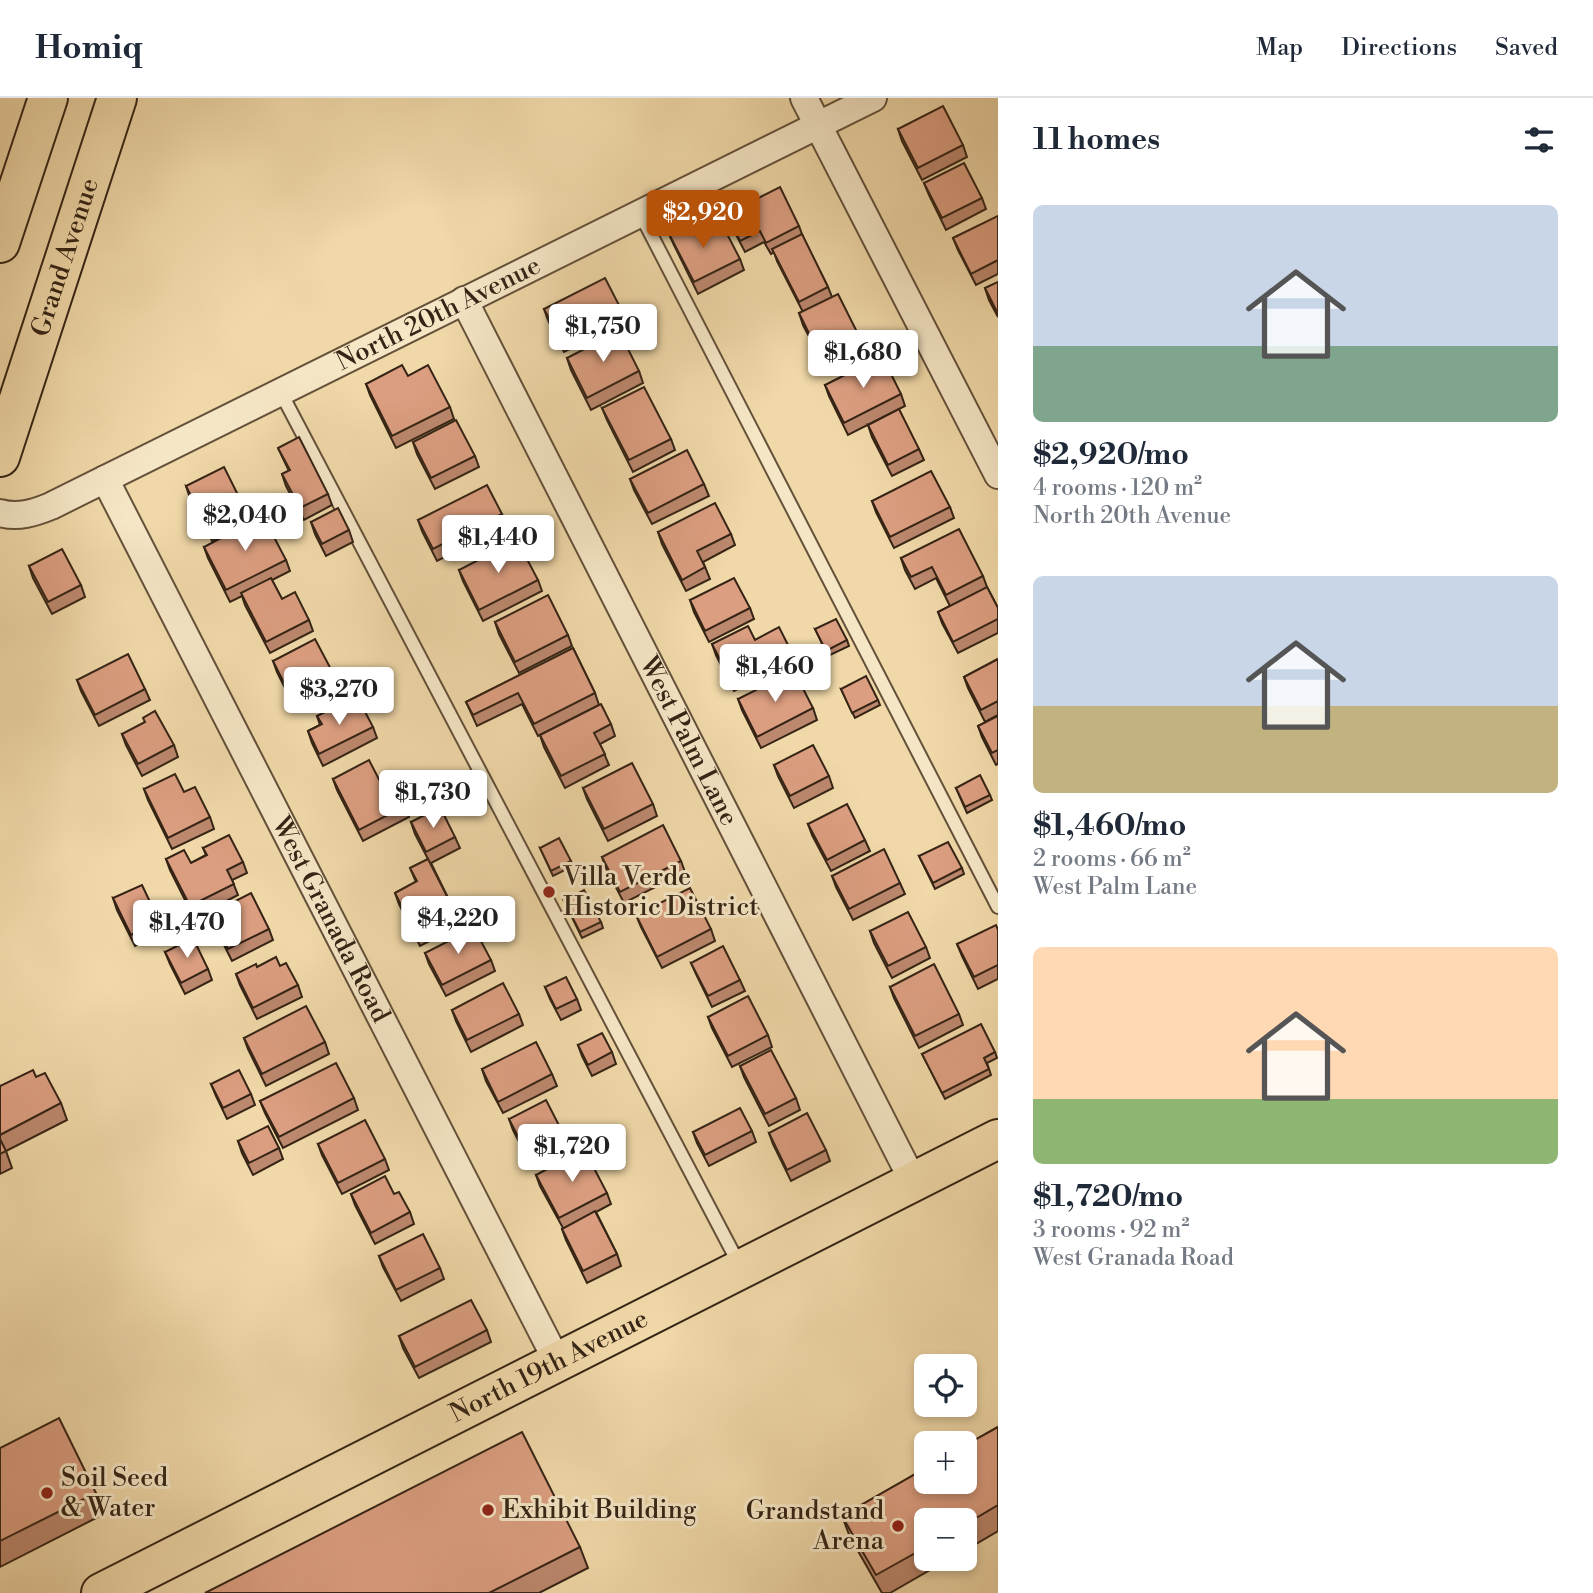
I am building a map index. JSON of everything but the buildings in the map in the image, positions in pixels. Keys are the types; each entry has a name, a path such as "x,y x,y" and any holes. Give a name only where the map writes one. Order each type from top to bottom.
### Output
{"main road":[{"path":"0,243 48,98"},
{"name":"Grand Avenue","path":"0,457 117,98"},
{"name":"North 19th Avenue","path":"101,1593 998,1139"}],"street":[{"path":"804,98 998,475"},
{"name":"North 20th Avenue","path":"0,513 11,516 33,513 106,479 873,98"},
{"name":"West Palm Lane","path":"464,300 913,1181"},
{"name":"West Granada Road","path":"106,479 556,1361"}],"lane":[{"path":"641,215 998,907"},
{"path":"280,391 742,1270"}],"place":[{"name":"Villa Verde Historic District","path":"549,892"},
{"name":"Soil Seed & Water","path":"47,1493"},
{"name":"Exhibit Building","path":"488,1510"},
{"name":"Grandstand Arena","path":"898,1526"}]}
